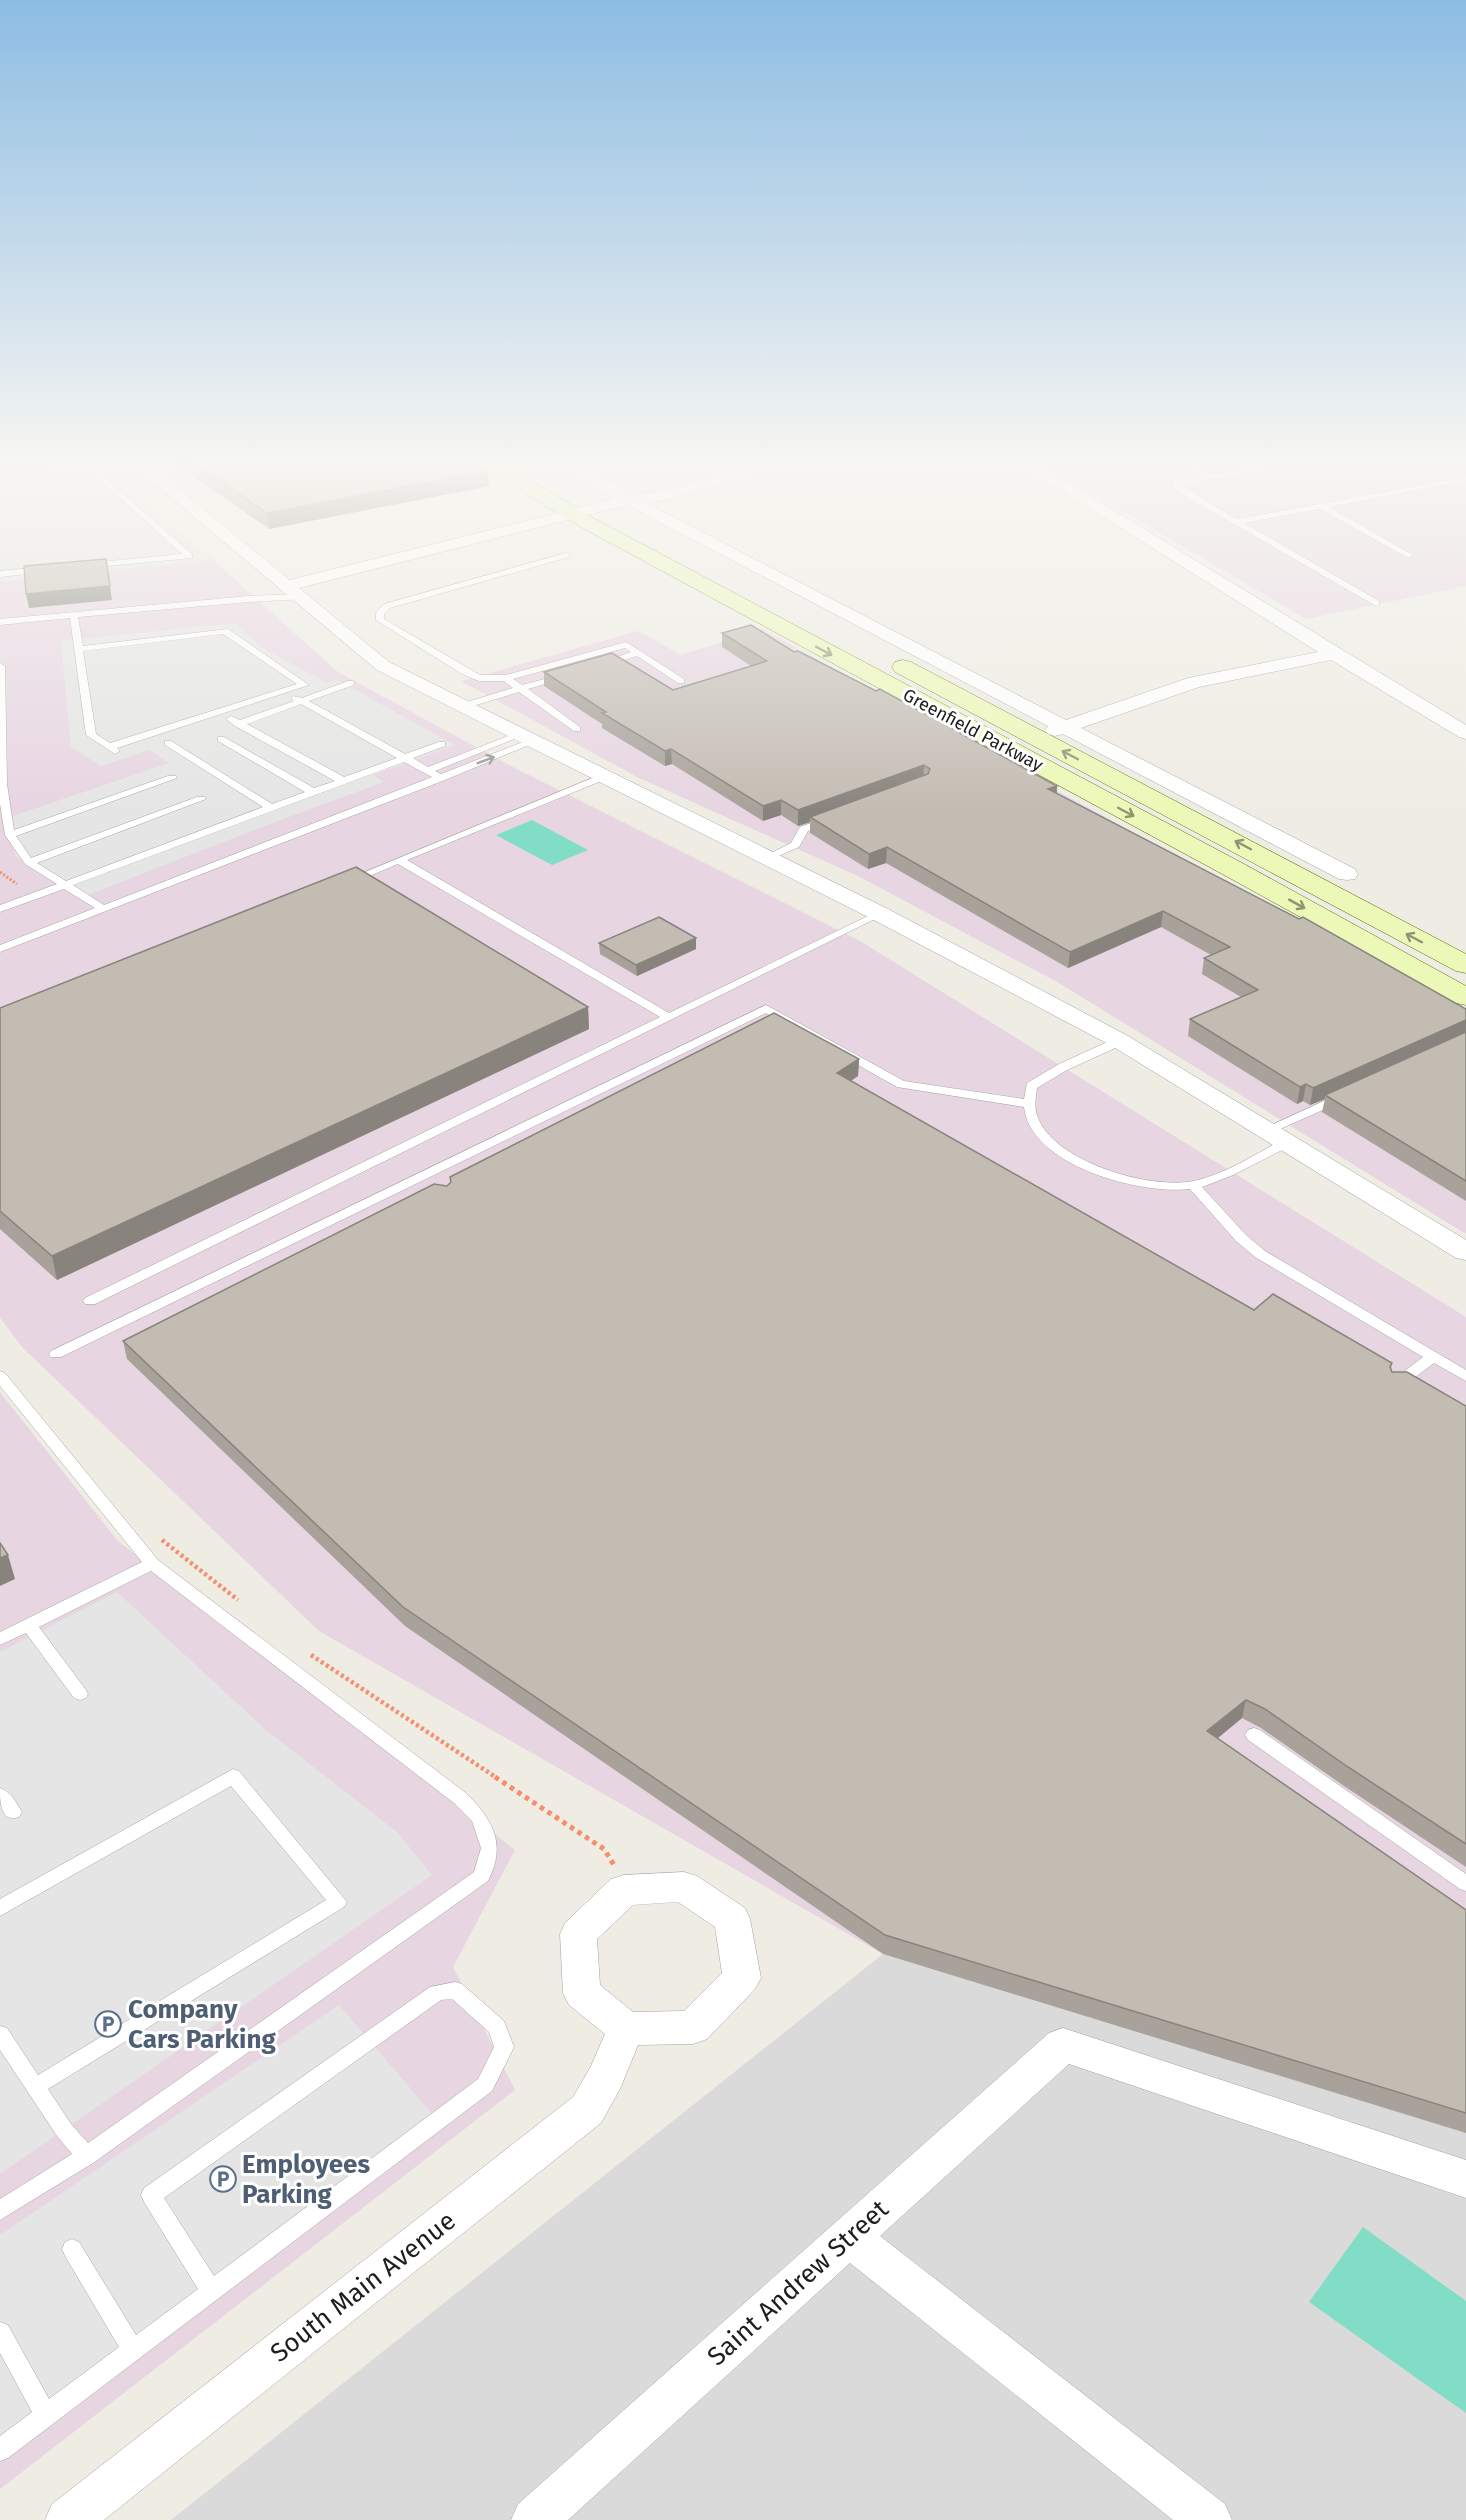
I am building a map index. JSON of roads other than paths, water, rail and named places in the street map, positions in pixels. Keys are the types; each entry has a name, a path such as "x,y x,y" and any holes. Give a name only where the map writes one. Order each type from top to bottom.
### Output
{"main road":[{"name":"Greenfield Parkway","path":"723,577 1235,870 1466,997"},
{"name":"Greenfield Parkway","path":"733,577 1466,965"}],"street":[{"path":"274,577 383,666 880,914 1120,1041 1466,1252"},
{"path":"293,592 353,577"},
{"path":"748,577 1065,726 1347,874"},
{"path":"1209,577 1466,733"},
{"path":"1035,736 1194,682 1334,654"},
{"path":"684,1887 732,1919 741,1978 693,2027 626,2029 582,1993 578,1934 624,1890 684,1887"},
{"name":"South Main Avenue","path":"68,2520 586,2110 606,2077 626,2029"},
{"name":"Saint Andrew Street","path":"549,2516 849,2237 1063,2045 1466,2180"},
{"path":"849,2237 1209,2520"}],"lane":[{"path":"490,577 387,606 380,613 381,620 465,672 479,678 506,678 626,645 681,681"},
{"path":"1330,577 1376,603"},
{"path":"249,599 293,592"},
{"path":"0,622 74,617 249,599 293,592"},
{"path":"74,617 91,735 113,749 304,685 225,631 79,649"},
{"path":"594,666 638,653"},
{"path":"0,666 1,784 3,816 10,835 29,862 102,908"},
{"path":"463,706 572,672"},
{"path":"506,678 517,689 577,729"},
{"path":"343,781 234,721 351,683"},
{"path":"299,699 441,778"},
{"path":"428,770 525,738"},
{"path":"0,949 441,778 525,738"},
{"path":"221,739 313,792"},
{"path":"168,743 271,808"},
{"path":"0,909 442,744"},
{"path":"345,883 602,777"},
{"path":"10,835 172,778"},
{"path":"29,862 201,799"},
{"path":"766,858 795,845 804,829 836,817"},
{"path":"399,860 668,1017"},
{"path":"90,1301 880,914"},
{"path":"56,1354 420,1182 766,1008 901,1084 1029,1104"},
{"path":"1120,1041 1063,1067 1031,1086 1029,1104 1032,1119 1045,1137 1066,1154 1092,1169 1127,1182 1156,1186 1193,1185 1286,1143"},
{"path":"1267,1130 1351,1093"},
{"path":"1193,1185 1241,1238 1260,1254 1466,1376"},
{"path":"1395,1386 1434,1356"},
{"path":"0,1376 152,1564 460,1798 479,1817 490,1848 482,1876 86,2156 0,2210"},
{"path":"0,1639 152,1564"},
{"path":"29,1625 80,1694"},
{"path":"1254,1735 1466,1884"},
{"path":"0,1908 233,1776 338,1902 35,2087"},
{"path":"0,1795 13,1812"},
{"path":"0,2450 485,2085 504,2047 497,2027 455,1990 437,1993 151,2195 211,2291"},
{"path":"0,2034 64,2130 86,2156"},
{"path":"72,2249 133,2350"},
{"path":"0,2332 46,2415"}],"place":[{"name":"Company Cars Parking","path":"108,2024"},
{"name":"Employees Parking","path":"223,2179"}]}
